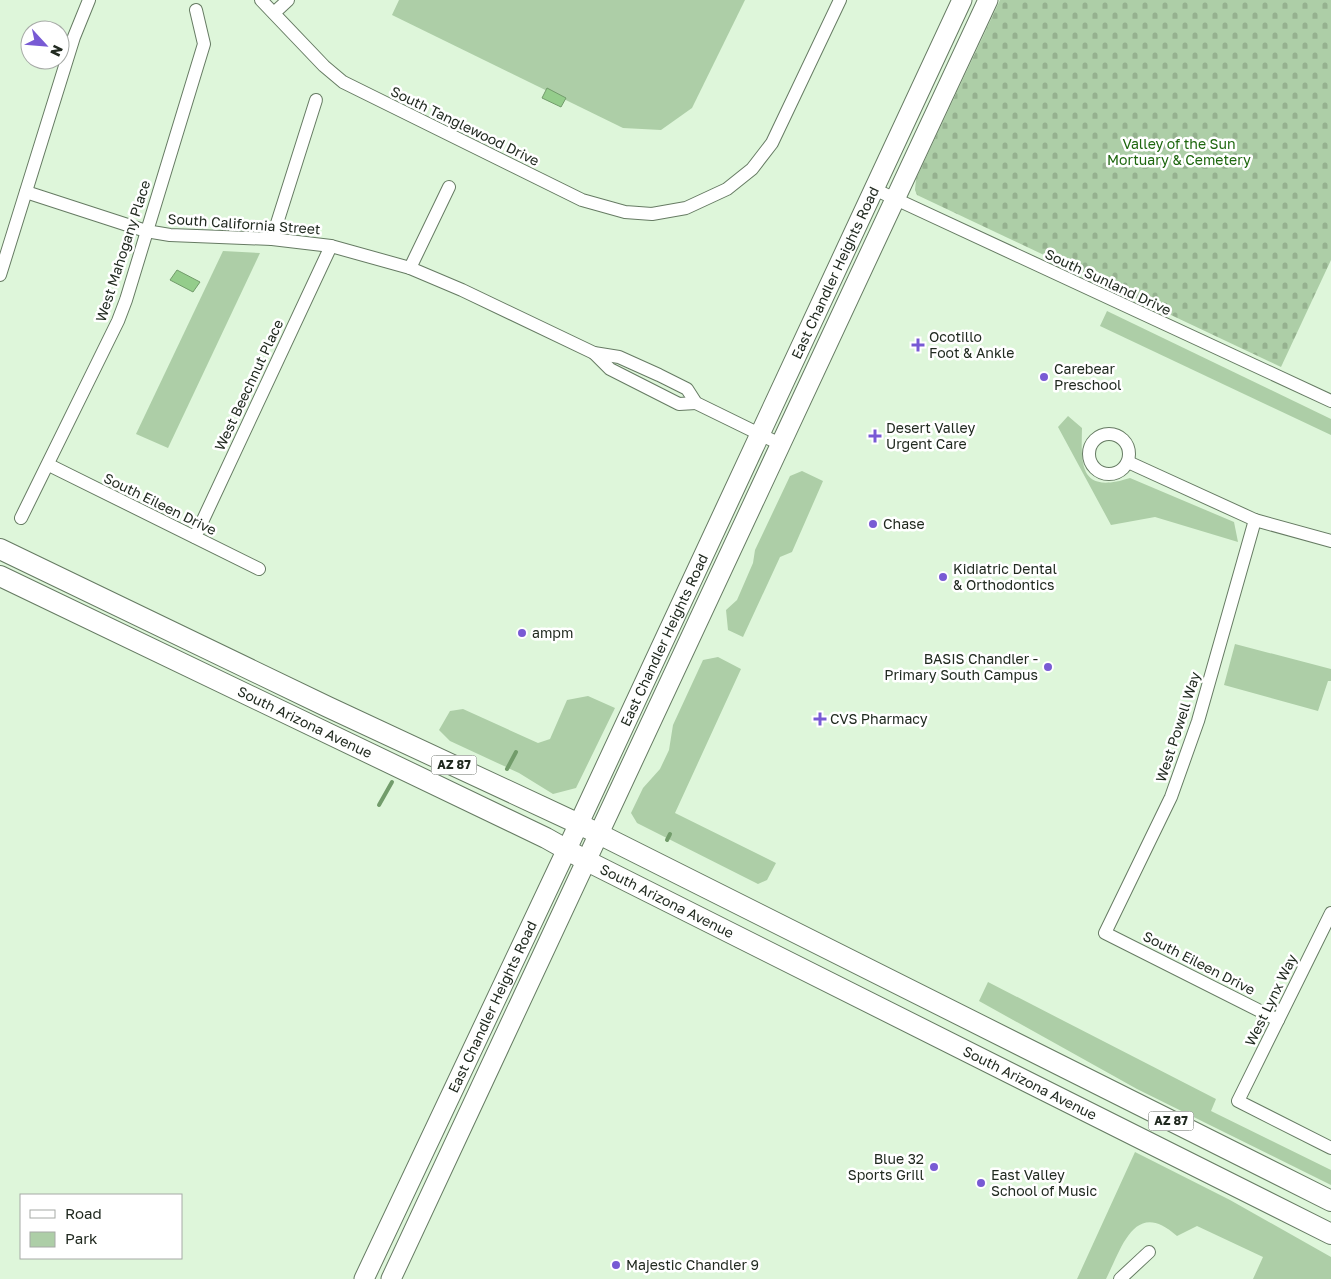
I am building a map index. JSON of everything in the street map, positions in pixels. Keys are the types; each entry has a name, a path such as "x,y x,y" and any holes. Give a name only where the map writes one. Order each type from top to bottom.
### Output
{"main road":[{"name":"East Chandler Heights Road","path":"364,1279 579,824 962,0"},
{"name":"East Chandler Heights Road","path":"391,1279 782,445 988,0"},
{"path":"731,498 752,508"},
{"name":"South Arizona Avenue","path":"0,549 579,824 1331,1201"},
{"name":"South Arizona Avenue","path":"0,576 567,849 587,861 1331,1234"},
{"path":"244,692 254,671"}],"street":[{"path":"0,275 74,36 89,0"},
{"name":"South Tanglewood Drive","path":"261,0 324,66 343,82 582,200 624,212 652,214 686,208 727,189 752,168 772,143 840,0"},
{"path":"274,13 288,0"},
{"name":"West Mahogany Place","path":"21,518 49,465 118,321 204,44 196,10"},
{"path":"272,239 316,100"},
{"path":"410,268 449,187"},
{"name":"South Sunland Drive","path":"874,189 1331,401"},
{"name":"South California Street","path":"26,192 146,231 170,235 272,239 331,246 410,268 462,290 594,353 619,357 658,375 687,389 696,402 782,445"},
{"name":"West Beechnut Place","path":"195,537 331,246"},
{"name":"South California Street","path":"594,353 610,369 651,391 679,404 696,402"},
{"path":"651,391 658,375"},
{"path":"1128,462 1255,520 1331,541"},
{"name":"South Eileen Drive","path":"49,465 258,569"},
{"name":"West Powell Way","path":"1105,933 1171,797 1198,721 1255,520"},
{"name":"West Lynx Way","path":"1331,913 1238,1101 1331,1148"},
{"name":"South Eileen Drive","path":"1105,933 1278,1020"},
{"path":"1120,1279 1149,1252"}],"green space":[{"path":"399,0 745,0 692,108 661,130 623,128 392,15"},
{"name":"Valley of the Sun Mortuary & Cemetery","path":"1000,0 1331,0 1331,260 1281,367 917,195 915,190 916,179"},
{"path":"223,251 260,253 168,448 136,434"},
{"path":"1107,311 1331,419 1331,435 1100,326"},
{"path":"1068,416 1082,428 1084,465 1087,474 1093,479 1101,482 1114,482 1130,478 1234,522 1238,542 1155,517 1111,525 1058,427"},
{"path":"802,471 823,481 792,552 780,557 743,637 728,630 726,610 737,600 753,563 755,550 790,476"},
{"path":"1235,644 1331,669 1331,681 1328,681 1318,711 1224,685"},
{"path":"718,657 741,669 675,813 776,863 767,880 758,884 637,823 631,813 643,788 660,769 669,750 673,725 703,660"},
{"path":"588,696 615,708 576,788 553,794 519,773 450,741 439,730 450,711 463,709 538,743 550,739 567,700"},
{"path":"988,982 1216,1099 1211,1111 1331,1170 1331,1185 1137,1089 979,1001"},
{"path":"1135,1152 1230,1200 1331,1257 1331,1279 1253,1279 1263,1257 1197,1226 1177,1236 1163,1226 1150,1222 1140,1224 1124,1241 1106,1279 1077,1279"}],"shaded area":[{"path":"547,88 566,98 561,107 542,98"},
{"path":"177,270 200,282 193,292 170,280"}],"waterway":[{"path":"507,769 516,752"},
{"path":"379,805 392,782"},
{"path":"667,840 670,834"}],"place":[{"name":"Ocotillo Foot & Ankle","path":"918,345"},
{"name":"Carebear Preschool","path":"1044,377"},
{"name":"Desert Valley Urgent Care","path":"875,436"},
{"name":"Chase","path":"873,524"},
{"name":"Kidiatric Dental & Orthodontics","path":"943,577"},
{"name":"ampm","path":"522,633"},
{"name":"BASIS Chandler - Primary South Campus","path":"1048,667"},
{"name":"CVS Pharmacy","path":"820,719"},
{"name":"Blue 32 Sports Grill","path":"934,1167"},
{"name":"East Valley School of Music","path":"981,1183"},
{"name":"Majestic Chandler 9","path":"616,1265"}]}
